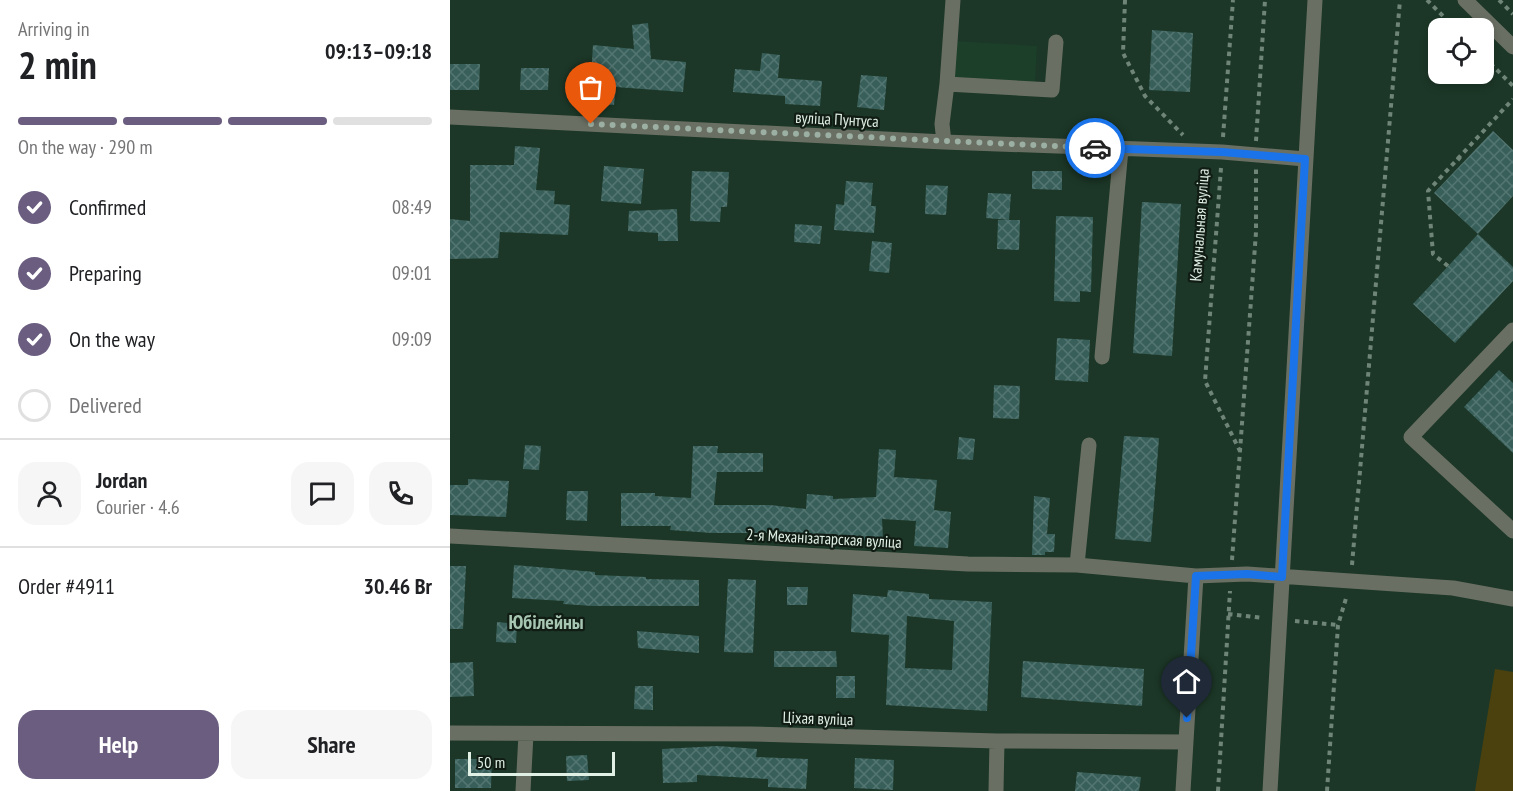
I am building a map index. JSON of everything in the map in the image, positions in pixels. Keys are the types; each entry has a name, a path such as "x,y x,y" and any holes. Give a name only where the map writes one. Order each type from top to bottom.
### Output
{"street":[{"path":"944,142 942,124 953,0"},
{"path":"1270,791 1315,0"},
{"path":"1464,0 1513,47"},
{"path":"947,84 1052,90 1056,42"},
{"name":"вуліца Пунтуса","path":"450,117 944,142 1222,152 1305,159"},
{"path":"1102,357 1121,149"},
{"path":"1513,330 1411,438 1513,531"},
{"path":"1077,565 1089,445"},
{"name":"2-я Механізатарская вуліца","path":"450,536 968,564 1077,565 1196,576 1231,574 1282,577 1454,588 1513,599"},
{"path":"1183,791 1196,576"},
{"name":"Ціхая вуліца","path":"450,733 751,734 997,741 1186,742"},
{"path":"523,791 526,734"},
{"path":"996,791 997,741"}],"path":[{"path":"1125,0 1123,53 1145,96 1190,142"},
{"name":"Камунальная вуліца","path":"1233,0 1205,381 1240,452"},
{"path":"1218,791 1256,232 1256,155 1265,0"},
{"path":"1327,791 1338,624 1351,583 1400,0"},
{"path":"1427,0 1445,18"},
{"path":"1498,0 1513,15"},
{"path":"1494,67 1513,86"},
{"path":"1448,266 1433,254 1428,191 1513,99"},
{"path":"1457,157 1463,162"}],"shaded area":[{"path":"954,41 1037,46 1035,82 953,77"},
{"path":"1495,669 1513,672 1513,791 1475,791"}],"building":[{"path":"648,23 651,59 686,62 683,92 616,87 614,105 597,104 599,78 591,77 593,45 634,49 632,25"},
{"path":"1152,30 1193,33 1190,92 1149,90"},
{"path":"762,53 780,55 778,78 822,81 820,106 785,104 785,96 733,92 735,69 760,71"},
{"path":"450,64 480,64 479,90 450,90"},
{"path":"521,68 549,68 548,90 520,90"},
{"path":"861,75 887,77 884,110 857,107"},
{"path":"1493,131 1513,150 1513,196 1478,234 1434,193"},
{"path":"515,146 540,148 536,190 555,191 554,204 570,205 568,235 500,232 498,258 450,259 450,219 470,221 470,165 514,165"},
{"path":"604,166 644,169 641,204 601,201"},
{"path":"692,171 729,172 727,207 721,207 720,222 690,221"},
{"path":"1032,171 1062,171 1062,190 1032,189"},
{"path":"846,181 873,183 871,206 876,206 874,233 834,230 836,204 844,205"},
{"path":"926,185 948,186 946,215 925,214"},
{"path":"988,193 1011,194 1009,220 986,218"},
{"path":"1142,202 1181,204 1172,356 1133,353"},
{"path":"677,209 678,241 658,241 658,233 628,231 629,211"},
{"path":"1056,216 1093,217 1091,292 1080,291 1080,302 1054,301"},
{"path":"998,220 1020,220 1019,250 997,249"},
{"path":"795,224 822,226 820,244 794,242"},
{"path":"1478,234 1513,267 1513,281 1455,343 1413,304"},
{"path":"872,241 892,243 889,273 869,271"},
{"path":"1057,338 1090,340 1088,382 1055,380"},
{"path":"1499,370 1513,383 1513,453 1464,407"},
{"path":"994,385 1020,386 1019,419 993,418"},
{"path":"1124,436 1159,438 1151,542 1115,539"},
{"path":"959,437 975,439 973,460 957,459"},
{"path":"525,445 541,446 539,470 523,469"},
{"path":"693,446 718,446 717,453 763,453 763,472 717,472 714,505 770,505 806,509 807,494 833,496 833,499 876,497 879,449 896,450 894,477 937,480 934,510 951,512 948,548 914,546 916,521 882,519 883,539 831,543 779,539 780,533 712,533 670,530 671,526 621,526 621,493 655,493 655,496 691,498"},
{"path":"468,479 509,481 506,517 450,515 450,485 468,485"},
{"path":"567,491 588,491 587,521 566,520"},
{"path":"1034,496 1050,498 1047,534 1055,534 1054,552 1045,552 1045,555 1032,555"},
{"path":"514,565 595,572 595,575 699,580 699,606 593,606 563,604 564,601 512,598"},
{"path":"450,566 466,566 463,629 450,629"},
{"path":"728,579 756,580 753,653 724,652"},
{"path":"787,587 808,587 807,605 787,605"},
{"path":"888,590 929,594 929,599 992,602 987,711 886,705 889,635 851,632 853,594 887,597","holes":["907,616 954,621 952,670 905,668"]},
{"path":"497,622 517,624 516,643 496,642"},
{"path":"637,631 699,636 699,653 638,648"},
{"path":"774,651 836,651 837,667 774,667"},
{"path":"1023,661 1144,669 1142,706 1021,697"},
{"path":"473,662 474,696 450,697 450,663"},
{"path":"836,676 855,676 855,698 836,698"},
{"path":"635,686 653,686 653,710 634,709"},
{"path":"718,746 757,749 756,757 808,759 806,789 768,787 768,779 697,775 697,782 663,783 662,749"},
{"path":"587,755 589,780 567,781 566,756"},
{"path":"855,758 894,760 893,790 854,788"},
{"path":"455,759 492,759 491,788 455,788"},
{"path":"1077,772 1141,777 1139,791 1075,791"}],"way so far":[{"path":"591,124 1095,148"}],"district":[{"name":"Юбілейны","path":"546,622"}],"route":[{"path":"1095,148 1222,152 1305,159 1282,577 1247,574 1196,576 1187,718"}]}
